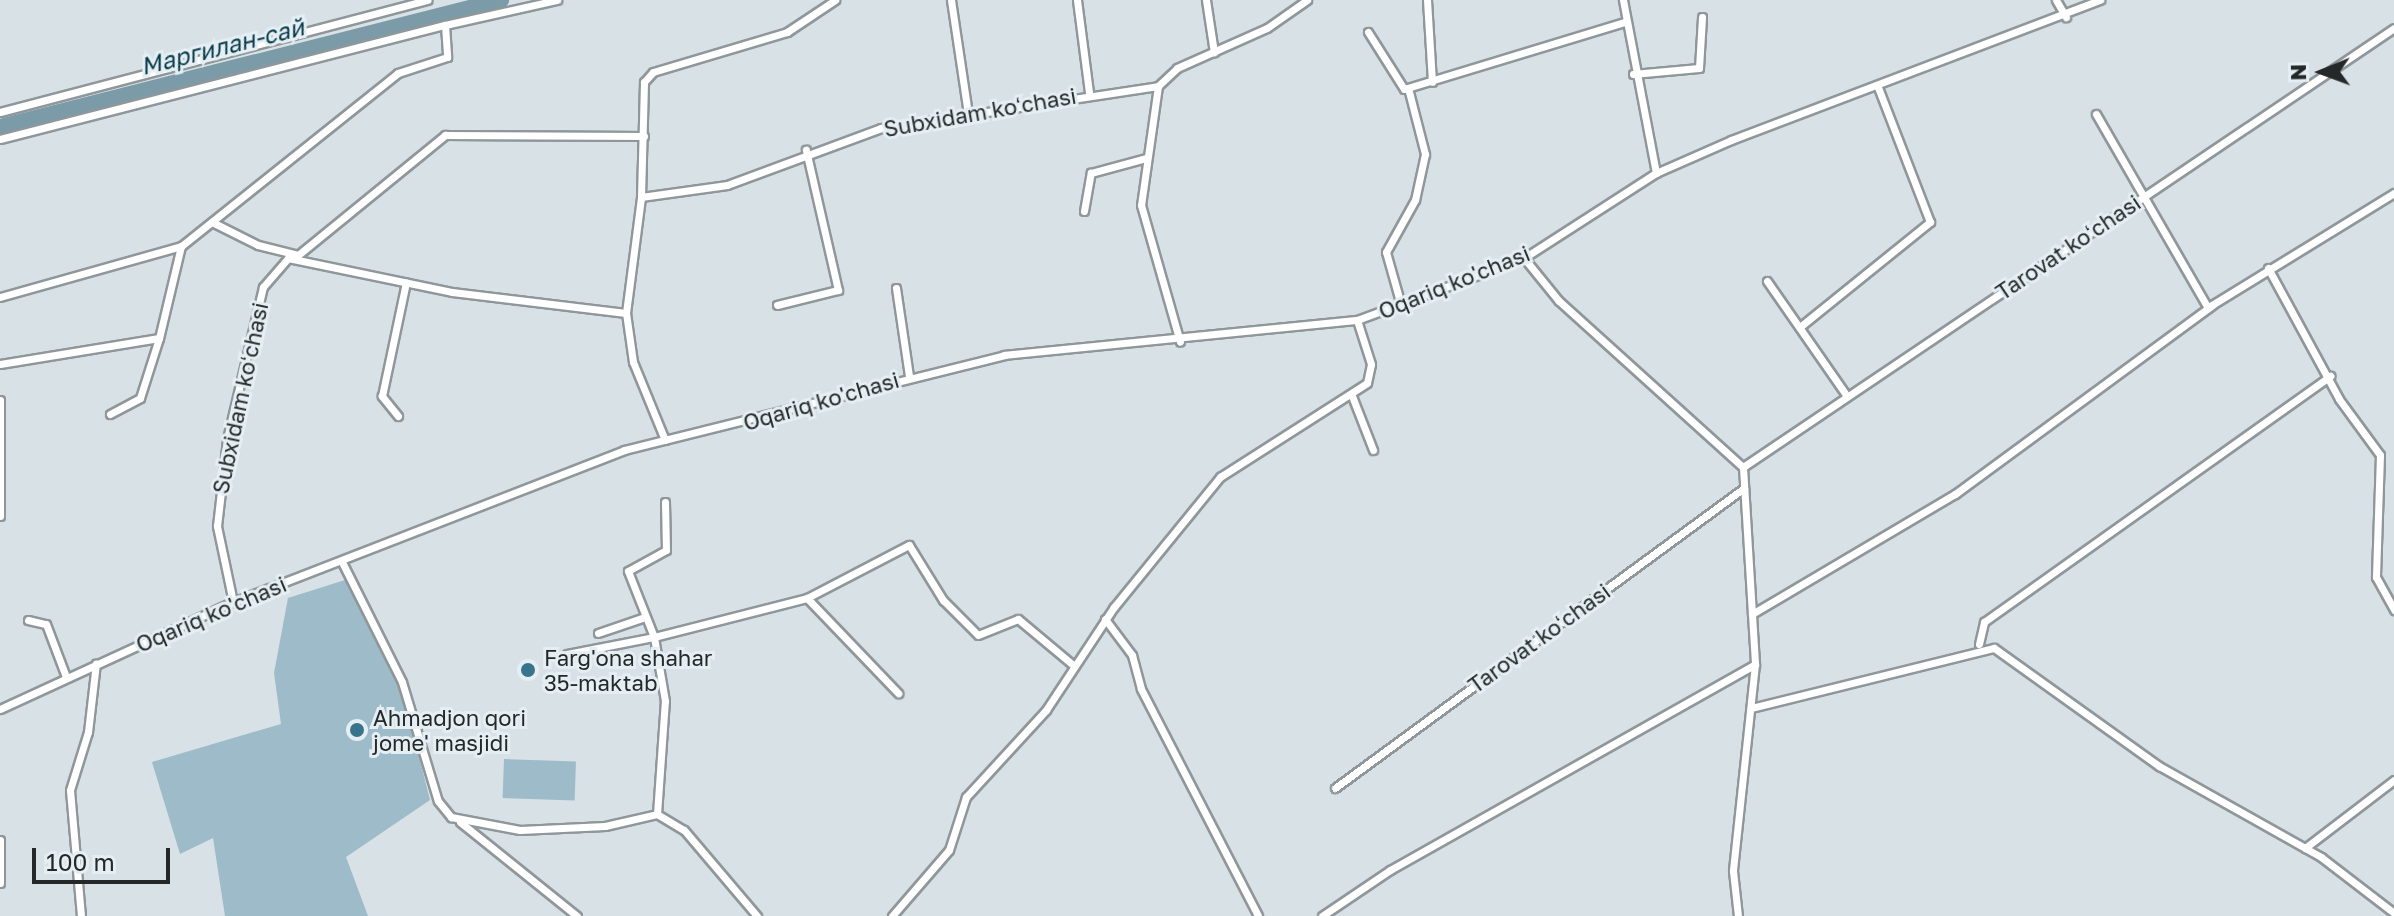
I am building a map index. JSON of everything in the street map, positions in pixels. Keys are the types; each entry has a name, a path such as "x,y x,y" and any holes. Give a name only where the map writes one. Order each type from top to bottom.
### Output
{"street":[{"path":"0,112 428,0"},
{"path":"0,139 445,25 557,0"},
{"path":"665,440 633,362 626,313 641,197 644,82 653,72 787,32 835,0"},
{"path":"951,0 968,114"},
{"path":"1077,0 1089,93"},
{"path":"1206,0 1214,52"},
{"name":"Subxidam koʻchasi","path":"641,197 727,185 806,150 881,128 1089,93 1158,86 1307,0"},
{"path":"1427,0 1432,82"},
{"path":"1623,0 1633,74 1656,173"},
{"path":"2056,0 2066,17"},
{"name":"Oqariq ko'chasi","path":"0,709 233,602 665,440 909,376 1004,355 1180,342 1357,320 1524,258 1656,173 2066,17 2100,0"},
{"path":"1633,74 1699,68 1702,17"},
{"path":"1368,32 1395,85 1408,88 1624,22"},
{"path":"0,297 181,246 398,73 447,57 445,25"},
{"name":"Tarovat koʻchasi","path":"1743,467 2394,28"},
{"path":"1158,86 1141,205 1180,342"},
{"path":"1801,326 1930,222 1878,87"},
{"path":"1401,305 1386,252 1415,200 1425,154 1408,88"},
{"path":"2096,114 2148,193 2208,308"},
{"name":"Subxidam koʻchasi","path":"233,602 217,526 227,439 263,287 445,135 644,136"},
{"path":"777,305 838,290 806,150"},
{"path":"1084,211 1091,173 1146,158"},
{"path":"1752,614 1955,494 2208,308 2268,268 2394,193"},
{"path":"212,222 258,245 406,282 626,313"},
{"path":"110,414 140,398 159,338 181,246"},
{"path":"1524,258 1559,301 1743,467 1755,664 1733,871 1738,916"},
{"path":"2268,268 2380,455 2376,577 2394,610"},
{"path":"1767,281 1847,396"},
{"path":"398,416 382,396 406,282"},
{"path":"896,288 909,376"},
{"path":"892,916 949,850 966,797 1046,710 1105,619 1230,468 1352,396 1371,376 1357,320"},
{"path":"0,364 159,338"},
{"path":"1979,644 1984,622 2330,376"},
{"path":"1352,396 1373,450"},
{"path":"0,400 0,516"},
{"name":"Tarovat koʻchasi","path":"1335,788 1744,488"},
{"path":"657,814 665,701 654,637 628,571 666,550 665,502"},
{"path":"567,654 654,637 807,598 914,546 943,600 978,635 1018,619 1073,665"},
{"path":"342,562 402,682 438,801 577,916"},
{"path":"807,598 898,693"},
{"path":"598,633 645,617"},
{"path":"1105,619 1132,655 1141,689 1258,916"},
{"path":"28,620 46,624 66,677"},
{"path":"1751,708 1994,648 2159,766 2305,848 2394,913"},
{"path":"81,916 70,790 88,732 96,663"},
{"path":"1322,916 1390,870 1755,664"},
{"path":"2305,848 2394,780"},
{"path":"456,819 520,830 605,826 657,814 684,830 757,916"},
{"path":"0,840 0,883"}],"shaded area":[{"path":"345,580 404,697 430,800 346,857 368,916 225,916 213,838 180,854 152,762 281,724 274,673 288,598"},
{"path":"504,759 576,762 575,800 503,798"}],"waterway":[{"name":"Маргилан-сай","path":"0,127 501,0"}],"place":[{"name":"Farg'ona shahar 35-maktab","path":"528,670"},
{"name":"Ahmadjon qori jome' masjidi","path":"357,730"}]}
